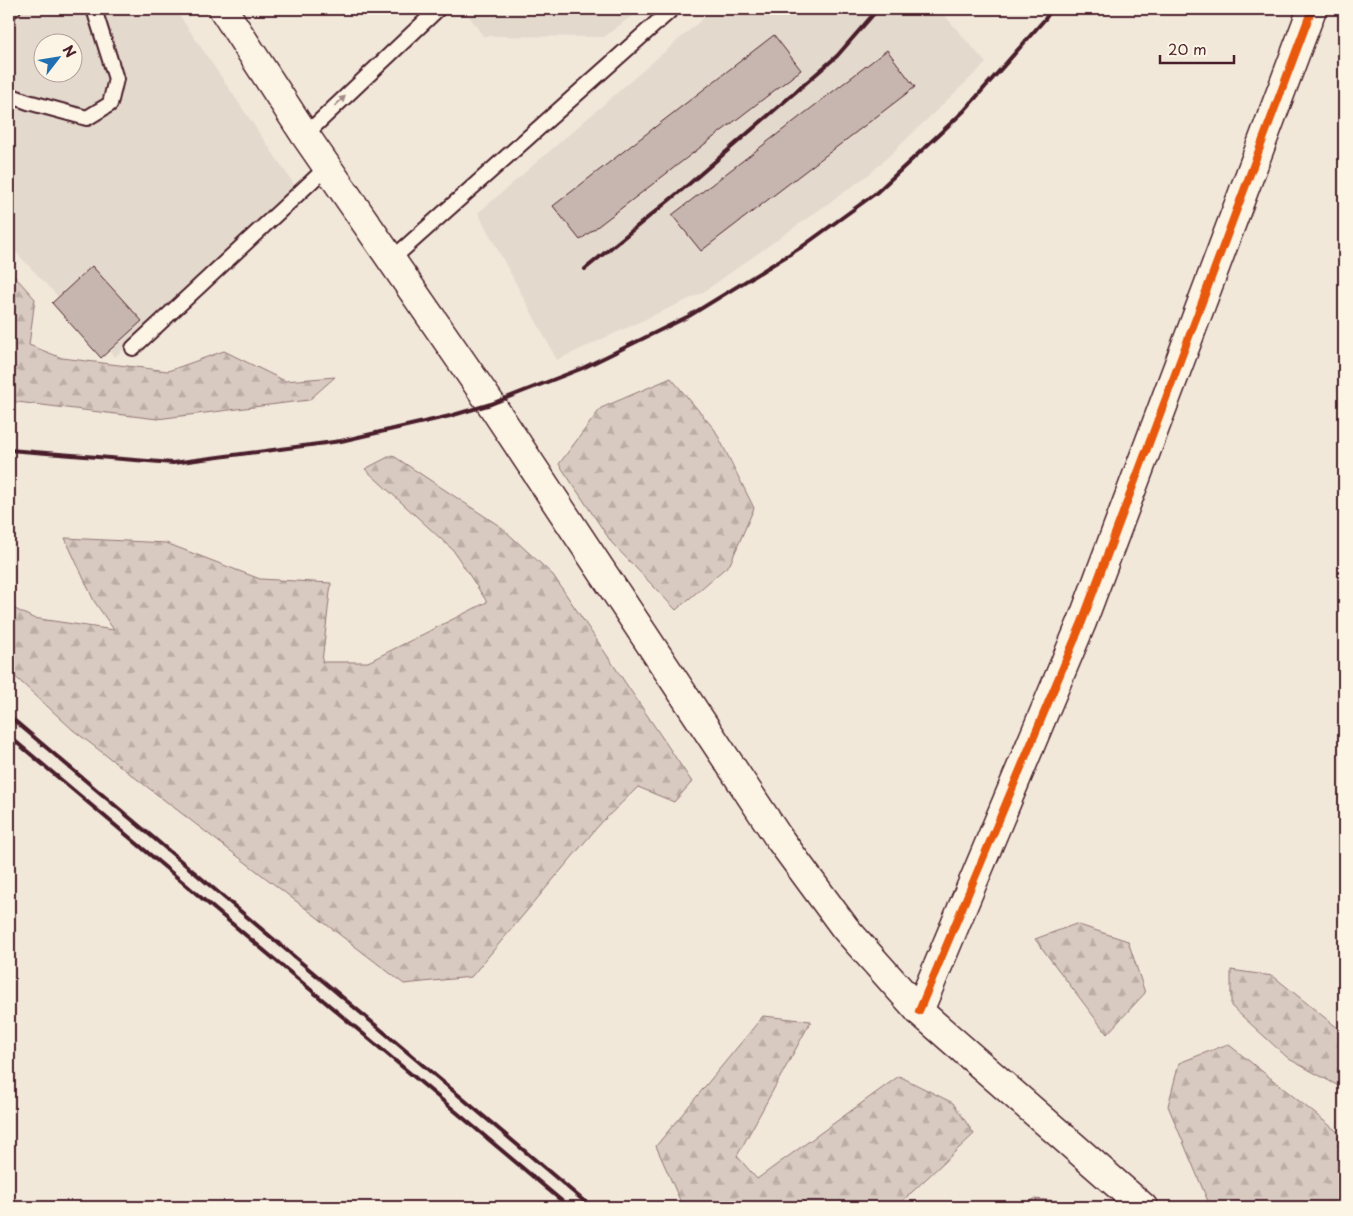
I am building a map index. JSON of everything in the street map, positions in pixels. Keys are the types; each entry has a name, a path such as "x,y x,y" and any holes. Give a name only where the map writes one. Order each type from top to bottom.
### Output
{"main road":[{"path":"223,9 305,135 491,404 778,837 845,928 919,1011 1143,1207"},
{"path":"919,1011 1082,622 1312,9"}],"lane":[{"path":"9,11 13,9"},
{"path":"9,95 87,118 110,104 116,78 94,9"},
{"path":"305,135 438,9"},
{"path":"391,260 672,9"},
{"path":"133,348 327,167"}],"shaded area":[{"path":"9,9 175,9 298,190 115,357 9,245"},
{"path":"464,9 641,9 604,37 483,36"},
{"path":"714,9 939,9 986,63 871,173 702,293 557,360 478,213"}],"green space":[{"path":"9,270 35,299 29,345 62,358 168,371 224,351 285,381 335,377 309,400 157,419 9,401"},
{"path":"671,378 715,430 754,508 730,564 676,610 612,543 559,464 601,408"},
{"path":"392,455 501,527 553,575 692,782 674,802 638,787 600,824 471,977 404,984 73,730 9,671 9,606 33,618 114,630 94,601 65,538 166,543 260,579 331,583 322,662 368,662 487,602 453,550 365,469"},
{"path":"1076,924 1128,941 1145,993 1107,1034 1035,939"},
{"path":"1231,970 1273,976 1344,1033 1344,1089 1289,1059 1231,1006"},
{"path":"763,1016 811,1021 737,1156 757,1179 899,1076 953,1103 974,1134 896,1207 683,1207 656,1146"},
{"path":"1228,1044 1344,1137 1344,1207 1212,1207 1168,1106 1179,1063"},
{"path":"1034,1199 1084,1203 1089,1207 1023,1207"}],"building":[{"path":"774,35 801,70 580,240 553,206"},
{"path":"887,50 915,87 701,251 672,215"},
{"path":"92,266 142,321 101,358 52,303"}],"railway":[{"path":"585,269 689,184 837,56 878,9"},
{"path":"9,450 173,463 341,441 450,416 491,404 583,368 689,316 803,246 876,193 964,111 1052,9"},
{"path":"9,716 591,1207"},
{"path":"9,736 569,1207"}],"cycle path":[{"path":"919,1011 1082,622 1312,9"}]}
